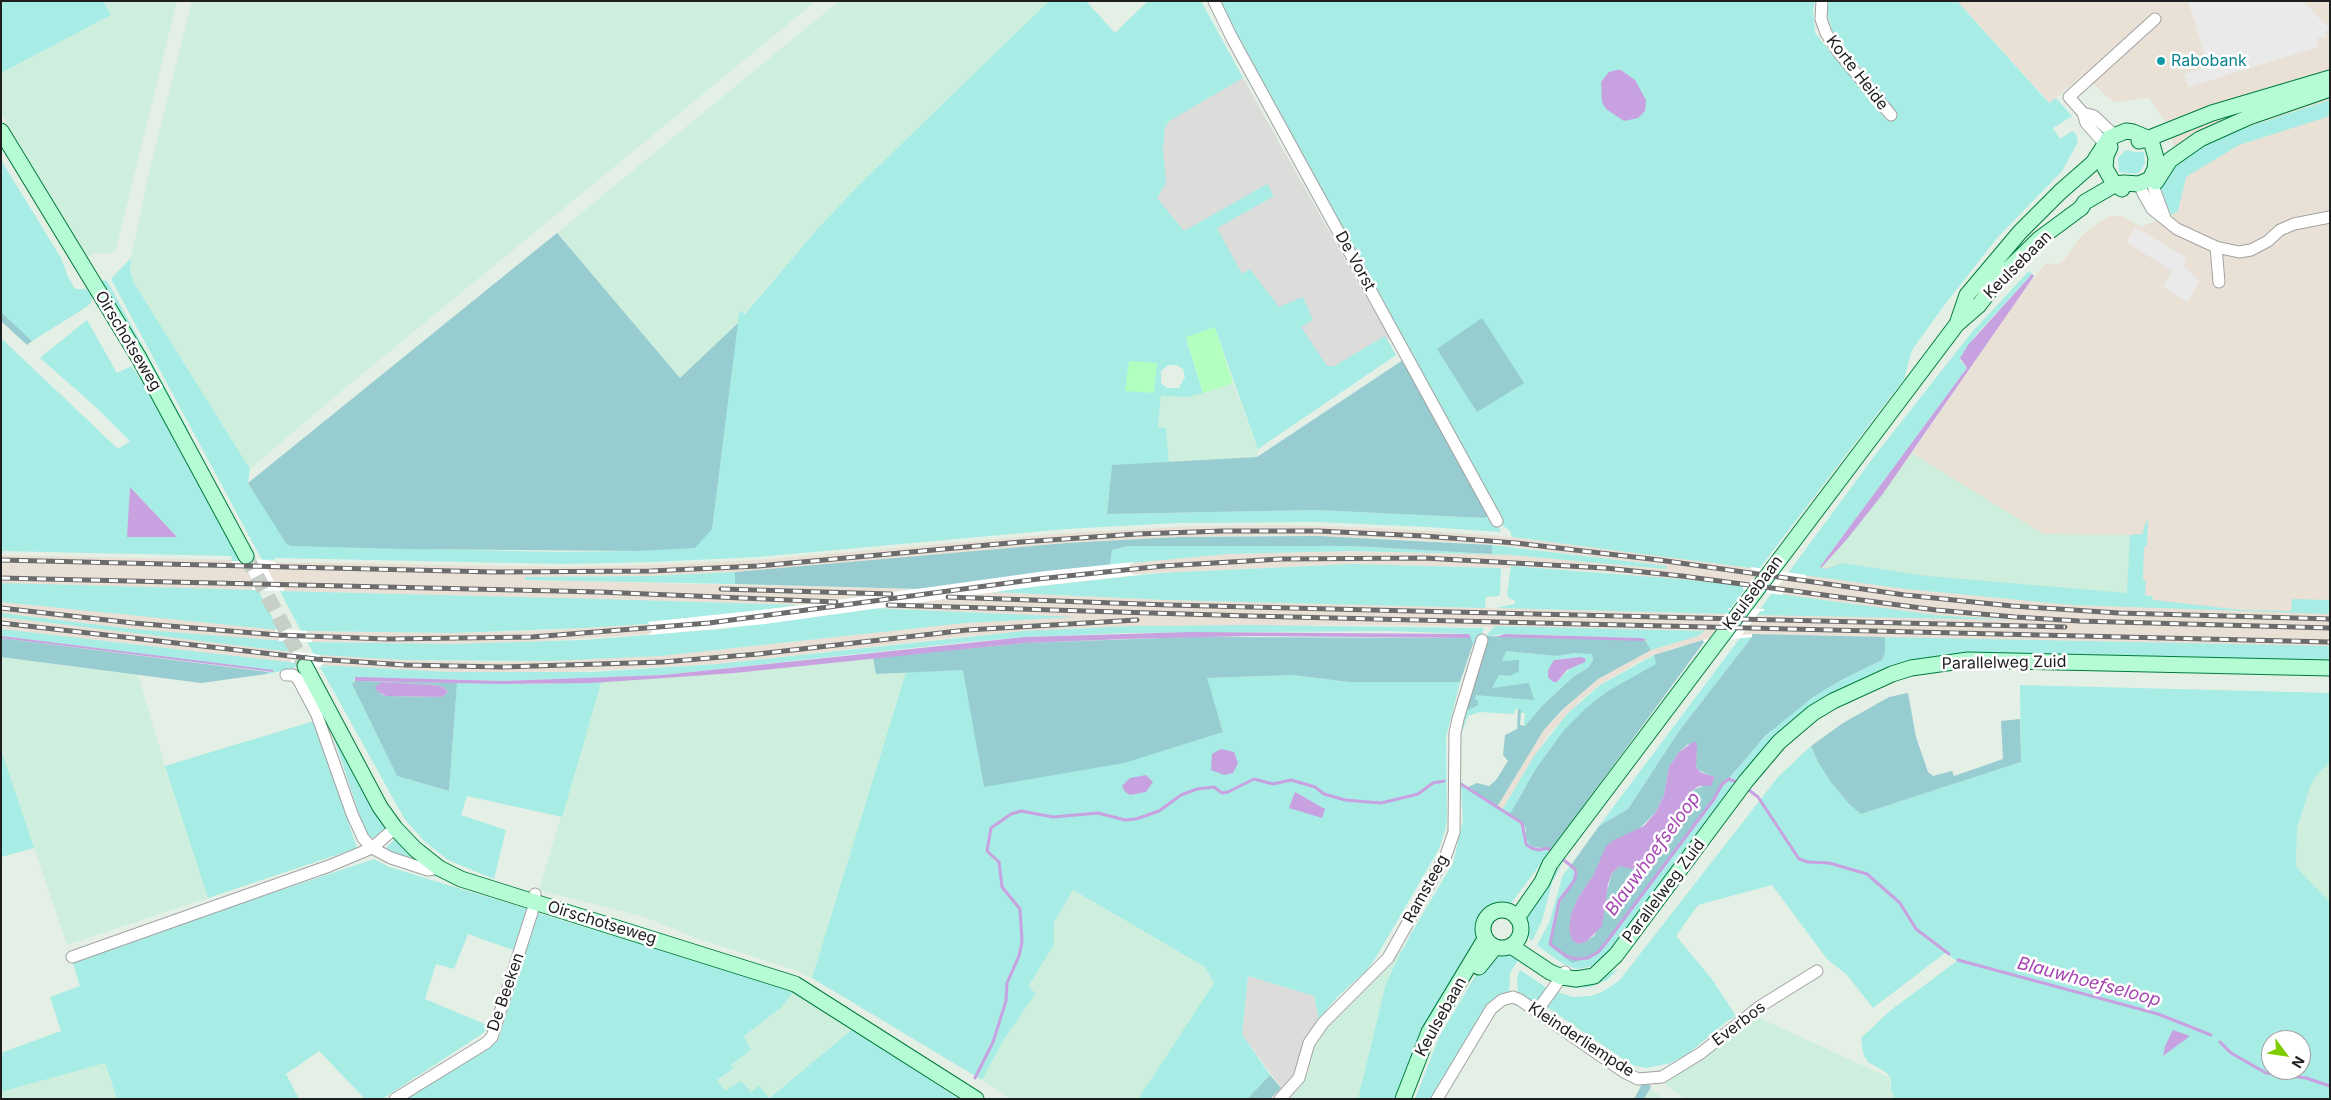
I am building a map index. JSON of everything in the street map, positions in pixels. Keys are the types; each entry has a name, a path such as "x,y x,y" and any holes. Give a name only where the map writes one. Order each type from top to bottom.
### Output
{"street":[{"name":"De Vorst","path":"1214,1 1232,38 1497,521"},
{"name":"Korte Heide","path":"1822,1 1821,19 1826,33 1839,53 1891,114"},
{"path":"2148,185 2124,183 2118,187 2109,177 2106,149 2094,116 2082,113 2070,97 2155,19"},
{"path":"2144,137 2182,119 2190,120 2330,78"},
{"path":"2330,89 2249,117 2200,139 2191,140 2160,165 2148,185 2152,209 2177,229 2216,247 2239,252 2251,250 2268,241 2280,230 2294,224 2330,217"},
{"name":"Oirschotseweg","path":"1,131 139,358 246,556"},
{"path":"2106,149 2126,131 2144,137 2154,148 2160,165"},
{"name":"Keulsebaan","path":"1957,324 1967,295 2020,232 2106,149"},
{"name":"Keulsebaan","path":"1514,915 1535,876 1555,858 1957,324 1979,305 2000,277 2039,239 2081,208 2088,207 2118,187"},
{"path":"2216,247 2219,282"},
{"name":"Ramsteeg","path":"1280,1099 1299,1078 1309,1043 1323,1023 1388,958 1446,855 1454,832 1456,733 1458,719 1482,640"},
{"name":"Parallelweg Zuid","path":"1515,941 1550,972 1564,974 1602,970 1616,955 1742,786 1779,742 1813,714 1852,690 1912,668 1947,662 1993,660 2330,668"},
{"name":"Oirschotseweg","path":"305,666 380,807 395,828 415,849 440,868 461,879 535,899 796,984 976,1099"},
{"path":"286,675 296,676 312,704 363,838 372,848 390,858 428,870 440,868"},
{"path":"72,957 329,866 372,848 395,828"},
{"name":"De Beeken","path":"395,1099 486,1043 492,1036 535,899"},
{"path":"1497,911 1514,915 1521,930 1515,941 1490,943 1483,930 1487,918 1497,911"},
{"name":"Keulsebaan","path":"1403,1099 1429,1032 1490,943"},
{"name":"Keulsebaan","path":"1412,1099 1428,1052 1490,943"},
{"name":"Everbos","path":"1662,1077 1701,1053 1759,1007 1817,971"},
{"path":"1537,1011 1564,974"},
{"name":"Kleinderliempde","path":"1437,1099 1464,1050 1496,1003 1513,997 1537,1011 1624,1072 1638,1078 1662,1077"}],"shaded area":[{"path":"1,1 103,1 111,15 1,73"},
{"path":"103,1 177,1 116,249 111,253 96,253 86,258 1,113 1,73 111,15"},
{"path":"192,1 816,1 344,389 250,469 134,283 130,271 148,177"},
{"path":"839,1 1049,1 859,185 819,227 744,314 739,312 738,323 680,378 557,233"},
{"path":"1049,1 1086,1 1115,33 1148,1 1201,1 1243,78 1169,121 1165,128 1163,149 1166,183 1157,198 1184,231 1267,184 1274,196 1217,228 1242,274 1250,269 1279,307 1303,297 1313,320 1301,327 1327,366 1334,366 1385,336 1396,355 1258,449 1215,328 1186,338 1203,393 1187,397 1161,396 1158,427 1166,428 1169,462 1112,466 1107,514 1316,510 1485,518 1490,513 1501,532 1318,522 1177,523 1066,529 758,557 651,562 565,564 276,558 274,560 262,560 111,279 131,258 130,271 134,283 250,469 248,483 290,546 558,552 639,551 712,529 739,311 745,314 819,227 859,185","holes":["1168,365 1176,365 1183,369 1185,377 1179,388 1167,388 1161,383 1161,371"]},
{"path":"1220,1 1815,1 1813,9 1815,33 1887,121 1896,113 1832,30 1826,10 1827,1 1957,1 2049,103 2056,98 2072,116 2053,128 2060,139 2072,131 2076,134 2078,142 2062,171 1997,238 1943,307 1912,350 1904,379 1759,569 1512,537 1510,531 1501,524 1407,351 1354,248 1242,47"},
{"path":"1957,1 2330,1 2330,657 1741,635 1760,611 1764,609 1760,609 1772,593 1782,594 1774,591 1786,576 1799,578 1806,575 1912,453 2029,283 2047,263 2057,264 2063,261 2078,240 2092,227 2109,216 2122,216 2141,227 2178,211 2186,177 2164,120 2149,98 2115,102 2107,97 2084,74 2050,103"},
{"path":"2188,1 2303,1 2330,29 2325,33 2327,36 2316,39 2318,47 2188,87 2184,74 2208,66"},
{"path":"1243,78 1376,315 1391,338 1322,378 1145,200 1155,116"},
{"path":"2330,100 2330,116 2239,145 2186,177 2178,211 2171,215 2160,187 2166,170 2217,137"},
{"path":"2126,150 2144,152 2145,163 2140,172 2136,174 2119,172 2118,158"},
{"path":"1,160 61,258 75,289 86,289 91,295 92,301 88,306 32,341 1,312"},
{"path":"2135,227 2187,258 2183,265 2200,281 2187,302 2163,287 2172,271 2126,242"},
{"path":"557,233 680,378 738,323 712,529 695,548 639,551 403,549 290,546 286,543 248,483"},
{"path":"2029,271 2032,274 1976,335 1960,360 1967,368 1820,567 1825,569 1842,563 1927,576 2127,593 2130,535 2142,534 2148,517 2147,546 2144,547 2143,580 2146,581 2145,595 2152,596 2153,600 2242,610 2291,611 2292,599 2330,600 2330,614 2072,605 1906,589 1788,573 1876,454 1972,332"},
{"path":"100,280 107,281 189,431 185,433"},
{"path":"1,312 32,341 27,345 1,321"},
{"path":"1482,318 1524,383 1477,412 1437,349"},
{"path":"87,320 117,373 132,366 176,438 242,561 232,561 231,556 1,551 1,338 118,449 130,441 98,409 40,358","holes":["130,487 177,537 128,537"]},
{"path":"1406,358 1490,513 1485,518 1316,510 1107,514 1112,465 1257,457"},
{"path":"1233,383 1259,451 1257,457 1169,462 1166,428 1158,427 1161,395 1187,397"},
{"path":"1912,453 2043,534 2130,535 2127,593 1927,576 1842,563 1821,568 1882,495"},
{"path":"1273,525 1382,528 1501,536 1751,567 1751,570 1760,572 1748,587 1604,572 1511,566 1510,568 1352,564 1130,574 1130,564 1162,559 1227,554 1352,551 1511,555 1666,569 1666,566 1500,545 1380,538 1273,535 1178,537 1067,543 758,571 651,576 525,577 525,580 910,589 800,605 284,591 284,588 277,588 265,564 275,564 276,562 565,567 651,565 758,560 1067,533 1178,527"},
{"path":"1318,536 1492,545 1492,554 1352,546 1128,546 1112,550 1110,565 920,589 735,584 735,572 1067,543 1178,537"},
{"path":"1492,545 1667,566 1666,569 1511,555 1352,551 1227,554 1110,565 1112,550 1128,546 1352,546 1491,554"},
{"path":"1,555 232,560 233,563 244,564 296,661 265,660 1,629"},
{"path":"1352,564 1501,568 1500,594 1498,596 1486,597 1485,608 1168,600 988,592 1160,573"},
{"path":"1511,566 1679,579 1743,586 1743,589 1745,589 1731,608 1728,608 1731,610 1728,614 1496,608 1515,604 1515,600 1510,599 1507,594"},
{"path":"735,572 735,584 525,580 525,577 651,576"},
{"path":"1,583 258,590 279,630 1,602"},
{"path":"280,591 800,605 647,624 584,628 452,633 301,631"},
{"path":"988,592 1168,600 1728,614 1709,639 1671,649 1640,661 1600,685 1583,698 1548,735 1502,810 1497,807 1543,731 1579,694 1598,679 1638,655 1672,642 1698,636 1705,631 1370,625 1079,628 967,636 717,664 550,673 449,672 355,668 323,665 323,663 318,663 315,656 320,654 404,660 501,662 592,659 716,650 965,623 1067,617 872,608"},
{"path":"1772,593 1935,615 2014,620 1757,615 1764,609 1760,609"},
{"path":"872,608 1076,617 965,623 661,656 549,661 404,660 320,655 314,654 307,642 452,644 584,640 723,629"},
{"path":"1,613 133,629 285,641 292,652 1,617"},
{"path":"651,624 652,634 533,642 452,644 312,642 312,640 305,639 301,633 307,634 307,631 452,633 532,631"},
{"path":"1251,625 1484,628 1478,646 1473,644 1469,634 1389,631 1126,633 1025,637 968,642 663,675 502,681 355,677 354,688 397,776 449,791 457,683 549,684 602,680 562,817 467,796 461,815 506,830 494,879 448,860 423,840 404,818 319,665 449,672 593,672 717,664 1024,631 1130,626"},
{"path":"1495,626 1705,631 1698,636 1651,650 1645,639 1641,638 1505,634 1486,636"},
{"path":"1,629 298,664 291,671 286,670 267,674 273,671 1,636"},
{"path":"1752,634 1885,637 1885,653 1882,660 1843,679 1813,697 1765,736 1731,776 1599,954 1572,963 1552,947 1552,931 1561,897 1573,882 1576,874 1571,865 1599,826 1628,809 1679,731 1752,637","holes":["1688,744 1697,753 1695,764 1698,770 1714,777 1703,786 1693,790 1681,807 1656,857 1620,866 1612,873 1595,935 1586,942 1578,944 1571,914 1578,898 1594,874 1656,812 1664,795 1669,767 1679,752"]},
{"path":"1486,636 1645,640 1651,650 1598,679 1562,710 1543,731 1497,807 1466,788 1477,783 1489,786 1496,780 1508,761 1503,755 1505,735 1517,729 1518,709 1521,710 1520,725 1525,726 1544,704 1573,677 1589,667 1593,660 1592,654 1574,653 1557,656 1506,651 1502,661 1519,660 1519,671 1510,676 1499,675 1492,688 1529,683 1534,700 1476,695 1475,700 1478,700 1478,705 1468,710 1464,706"},
{"path":"1191,637 1471,638 1473,644 1460,682 1349,682 1293,675 1207,678 1223,732 1124,763 984,787 963,670 876,674 873,658 1024,643"},
{"path":"1752,637 1679,731 1628,809 1599,826 1740,638"},
{"path":"1885,637 2330,646 2330,664 1968,655 1821,702 1613,953 1596,966 1576,969 1560,962 1537,945 1549,923 1563,875 1571,865 1576,873 1573,882 1564,891 1599,954 1713,799 1755,747 1778,724 1813,697 1843,679 1882,660 1885,653"},
{"path":"1,638 268,672 267,674 201,683 1,657"},
{"path":"1703,640 1704,642 1551,850 1531,846 1526,838 1526,829 1522,822 1510,814 1537,767 1564,730 1586,708 1608,691 1656,664 1654,655"},
{"path":"1505,651 1557,656 1574,653 1592,653 1593,660 1589,667 1573,677 1544,704 1525,726 1525,713 1515,709 1514,714 1480,712 1468,716 1462,732 1457,729 1464,706 1475,700 1475,695 1487,695 1509,687 1491,688 1499,675 1510,676 1502,661","holes":["1581,657 1557,682 1551,681 1554,660"]},
{"path":"1654,655 1657,664 1608,691 1576,718 1549,750 1518,799 1518,819 1524,825 1526,834 1539,849 1551,850 1512,902 1494,905 1482,915 1478,924 1479,938 1401,1099 1358,1099 1386,983 1410,935 1453,863 1463,820 1461,785 1502,810 1534,756 1567,714 1600,685"},
{"path":"1,657 138,675 208,898 67,945 1,750"},
{"path":"873,658 876,674 906,672 812,978 795,970 696,938 645,917 539,890 602,680 735,673"},
{"path":"964,670 984,787 1223,731 1206,678 1293,675 1349,682 1460,682 1446,737 1447,818 1439,849 1375,959 1367,970 1338,996 1319,1019 1314,996 1248,976 1242,1034 1270,1075 1247,1099 1138,1099 1214,983 1205,967 1073,890 1054,922 1054,945 1028,987 1036,993 1004,1039 982,1080 812,978 906,672"},
{"path":"355,681 457,683 449,791 397,776 352,684","holes":["382,682 444,687 448,692 442,697 386,696 381,694"]},
{"path":"2020,685 2330,693 2330,762 2315,777 2310,787 2297,828 2296,867 2330,902 2330,1099 1895,1099 1891,1089 1891,1079 1887,1073 1868,1062 1863,1053 1861,1038 1891,1010 1957,961 1945,953 1873,1008 1847,975 1827,959 1772,885 1698,905 1676,936 1711,978 1736,1016 1727,1021 1689,1053 1671,1063 1646,1068 1632,1065 1544,1005 1554,991 1573,997 1591,996 1602,992 1619,981 1778,777 1811,746 1830,781 1849,804 1861,814 2021,762"},
{"path":"1908,693 1916,737 1928,772 1933,776 1952,771 1954,776 2003,759 2001,721 2020,719 2021,762 1861,814 1849,804 1830,781 1811,746 1843,723 1889,697"},
{"path":"314,721 357,848 208,898 165,766"},
{"path":"332,733 385,823 384,831 375,838 367,837"},
{"path":"1,750 34,848 1,857"},
{"path":"2330,762 2330,902 2296,867 2297,828 2310,787 2315,777"},
{"path":"394,840 397,841 416,863 383,851"},
{"path":"374,859 389,867 527,909 513,950 468,934 454,969 436,964 425,999 487,1025 486,1030 382,1099 365,1099 319,1051 286,1074 299,1099 117,1099 105,1063 1,1092 1,1053 61,1031 50,997 80,986 72,960"},
{"path":"1564,860 1552,883 1542,921 1532,941 1527,936 1525,920 1531,904"},
{"path":"1072,890 1205,967 1214,983 1138,1099 1010,1099 982,1080 1004,1039 1035,993 1028,988 1054,945 1054,922"},
{"path":"538,913 794,991 781,1008 744,1036 751,1050 731,1065 733,1069 717,1080 725,1091 741,1081 751,1092 759,1086 769,1098 853,1029 959,1099 406,1099 498,1041"},
{"path":"1406,944 1386,983 1358,1099 1290,1099 1308,1075 1314,1049 1330,1022"},
{"path":"1511,951 1522,954 1510,973 1509,996 1500,998 1433,1099 1415,1099 1439,1037 1477,973 1499,952"},
{"path":"1619,969 1607,980 1590,987 1575,988 1559,985 1596,979"},
{"path":"1520,970 1547,988 1537,1003 1518,996 1517,977"},
{"path":"1248,976 1314,996 1319,1019 1306,1041 1297,1075 1284,1092 1242,1034"},
{"path":"794,991 853,1029 768,1098 751,1092 725,1092 717,1080 733,1070 731,1065 751,1050 744,1036 781,1008"},
{"path":"1755,1016 1890,1078 1891,1089 1895,1099 1685,1099 1666,1086 1666,1081"},
{"path":"105,1063 117,1099 1,1099 1,1092"},
{"path":"1270,1075 1281,1088 1270,1099 1247,1099"},
{"path":"1643,1082 1648,1083 1651,1087 1644,1099 1634,1099"},
{"path":"1651,1087 1652,1090 1664,1099 1644,1099"}],"sand":[{"path":"1215,327 1233,383 1203,393 1186,337"},
{"path":"1129,361 1157,363 1154,393 1125,391"}],"water":[{"path":"1621,70 1635,80 1646,100 1645,111 1638,118 1624,121 1606,109 1602,102 1601,82 1609,72"},
{"path":"2032,274 2034,276 1882,495 1821,568 1967,368 1960,358 1968,345"},
{"path":"130,487 177,537 127,537"},
{"path":"1191,632 1469,634 1471,638 1252,636 1125,639 1024,643 735,673 592,683 502,684 355,681 355,677 502,681 663,675 1025,637"},
{"path":"1505,634 1646,639 1644,641 1496,637"},
{"path":"1,636 273,670 273,672 1,638"},
{"path":"1581,657 1586,659 1585,662 1567,670 1557,682 1553,682 1548,677 1548,670 1554,660"},
{"path":"382,682 433,685 444,687 448,692 442,697 386,696 377,691 375,687"},
{"path":"1693,742 1696,742 1697,747 1696,767 1700,772 1715,777 1711,786 1699,786 1693,790 1681,807 1656,857 1633,869 1620,866 1612,873 1608,884 1602,926 1586,942 1578,944 1572,940 1569,930 1571,914 1578,898 1594,874 1606,846 1614,840 1644,826 1656,812 1664,795 1669,767 1679,752"},
{"path":"1221,749 1234,752 1238,763 1233,773 1224,775 1211,770 1212,754"},
{"path":"1146,775 1153,782 1146,792 1130,795 1125,792 1122,786 1130,778"},
{"path":"1295,792 1325,809 1322,818 1289,808"},
{"path":"2173,1030 2190,1036 2163,1056 2165,1046"}],"pier":[{"path":"241,559 274,560 264,561 276,562 276,564 265,564 277,588 284,588 284,591 252,590 252,587 256,587 244,564 232,563 232,561 242,561"},
{"path":"1134,562 1130,564 1130,569 1131,574 1136,575 1038,586 765,624 648,635 652,633 652,626 647,622 780,608 1046,571"},
{"path":"1751,567 1806,575 1806,578 1786,576 1774,591 1783,592 1782,595 1743,589 1743,586 1748,587 1759,572 1751,569"},
{"path":"1728,608 1764,609 1764,611 1760,611 1742,635 1752,634 1752,637 1704,642 1703,640 1709,639 1730,611"},
{"path":"275,630 307,631 307,634 302,634 305,639 312,640 312,642 279,641 279,638 284,638 281,633 275,632"},
{"path":"291,651 320,655 320,657 315,657 318,663 324,663 320,666 331,668 291,662 291,660 296,660 293,654 286,654"}],"waterway":[{"name":"Blauwhoefseloop","path":"975,1078 993,1042 1006,1001 1007,983 1019,956 1022,942 1020,909 1002,887 999,862 987,851 991,828 1011,814 1021,811 1053,817 1098,813 1125,820 1136,819 1159,811 1181,795 1197,789 1214,787 1222,793 1228,792 1254,779 1273,784 1291,780 1315,787 1324,794 1345,800 1381,803 1418,794 1433,783 1444,781"},
{"name":"Blauwhoefseloop","path":"1560,857 1575,869 1576,874 1574,881 1559,901 1550,944 1566,956 1576,959 1588,958 1598,952 1605,944 1714,799 1722,784 1729,779 1739,783"},
{"name":"Blauwhoefseloop","path":"1461,784 1522,823 1526,844 1531,848 1539,850 1547,848 1553,852"},
{"name":"Blauwhoefseloop","path":"1746,788 1758,797 1799,859 1808,862 1829,863 1867,874 1900,903 1916,929 1949,954"},
{"name":"Blauwhoefseloop","path":"1958,960 2158,1014 2211,1035"},
{"name":"Blauwhoefseloop","path":"2220,1042 2231,1053 2266,1073 2306,1078 2330,1086"}],"tunnel":[{"path":"246,556 305,666"}],"railway":[{"path":"1,560 494,572 651,571 758,566 1021,542 1137,534 1223,531 1318,531 1516,543 1659,560 1905,595 2012,606 2119,613 2330,619"},
{"path":"1,608 133,623 278,635 387,639 532,637 709,623 1038,579 1163,566 1281,559 1424,558 1605,568 1682,576 1936,610 2015,617 2079,621 2330,628"},
{"path":"1,578 600,592 836,602"},
{"path":"721,589 891,594"},
{"path":"948,597 1168,605 2065,627"},
{"path":"888,605 1250,616 2330,642"},
{"path":"1,623 316,659 405,665 502,667 663,662 758,654 967,630 1137,620"}],"place":[{"name":"Rabobank","path":"2161,61"}]}
